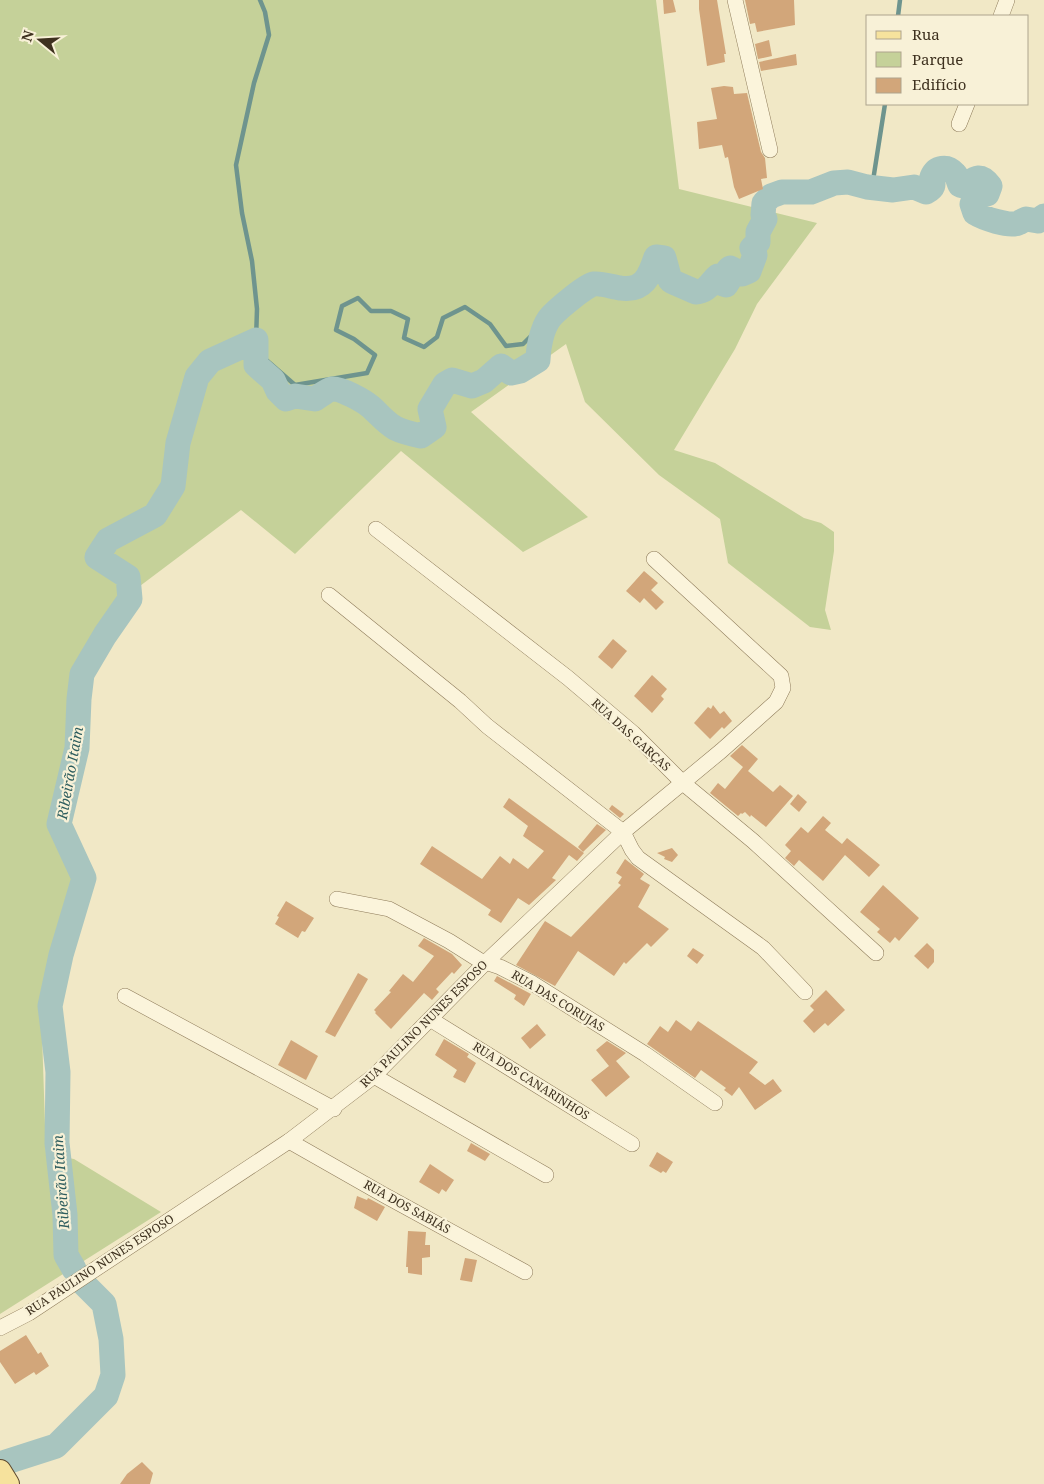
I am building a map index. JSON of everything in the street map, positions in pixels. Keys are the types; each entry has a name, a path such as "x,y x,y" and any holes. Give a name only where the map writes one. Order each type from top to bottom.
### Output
{"main road":[{"path":"0,1471 8,1484"}],"street":[{"path":"735,0 770,150"},
{"path":"1001,15 1007,0"},
{"path":"959,124 967,105"},
{"name":"RUA DAS GARÇAS","path":"376,529 568,678 633,733 683,783 753,841 876,953"},
{"name":"RUA PAULINO NUNES ESPOSO","path":"0,1328 30,1313 334,1109 374,1076 485,963 623,832 721,752 776,702 783,688 781,676 654,559"},
{"path":"330,595 460,701 487,726 623,832 638,858 763,948 805,992"},
{"name":"RUA DAS CORUJAS","path":"336,898 389,909 449,941 485,963 500,967 532,983 652,1059 715,1103"},
{"path":"125,996 334,1109"},
{"name":"RUA DOS CANARINHOS","path":"430,1019 632,1144"},
{"path":"374,1076 546,1175"},
{"name":"RUA DOS SABIÁS","path":"289,1141 525,1272"}],"green space":[{"path":"0,0 656,0 679,189 817,223 757,304 735,349 674,450 715,463 804,518 821,523 834,532 834,551 825,610 831,630 810,627 728,563 720,519 659,475 585,402 566,344 471,412 588,517 523,552 401,451 295,554 241,510 120,601 74,674 68,742 48,822 74,878 41,1005 46,1154 74,1159 161,1212 0,1314"}],"building":[{"path":"663,0 673,0 676,12 664,14"},
{"path":"699,0 717,0 726,54 724,54 725,62 707,66"},
{"path":"745,0 794,0 795,25 757,32 755,23 750,24"},
{"path":"769,40 772,56 758,59 755,44"},
{"path":"796,54 797,65 761,71 759,62"},
{"path":"733,87 734,94 747,93 761,152 765,158 767,178 761,179 763,189 739,199 734,187 728,157 725,158 722,145 699,149 697,122 717,119 711,88"},
{"path":"644,571 658,583 651,590 664,602 656,610 644,598 640,603 626,591"},
{"path":"613,639 627,651 612,669 598,657"},
{"path":"652,675 667,689 661,696 664,699 652,713 634,696"},
{"path":"713,705 720,714 724,711 732,721 724,729 722,727 710,739 694,723 708,707 711,709"},
{"path":"742,745 758,759 748,771 773,792 780,785 793,796 766,827 745,812 738,816 710,793 718,783 725,789 743,767 730,756"},
{"path":"798,794 807,802 799,812 790,804"},
{"path":"509,798 584,853 577,861 569,855 552,878 556,880 529,905 518,898 501,923 488,915 491,910 420,864 432,846 482,879 500,856 510,864 513,858 528,869 544,851 523,836 528,826 503,807"},
{"path":"612,805 624,814 620,818 609,809"},
{"path":"823,816 831,823 825,830 842,844 847,838 880,865 869,877 845,855 823,881 799,860 794,866 785,858 791,851 785,845 801,827 808,833"},
{"path":"597,824 606,830 583,852 578,847"},
{"path":"672,848 678,855 672,862 664,859 665,857 657,853"},
{"path":"625,859 644,874 640,879 650,885 638,907 669,929 651,947 647,943 626,964 624,962 614,976 578,951 555,986 516,965 545,921 571,937 621,885 618,883 622,877 616,873"},
{"path":"883,885 919,918 899,941 895,937 890,943 877,932 880,929 860,912"},
{"path":"286,901 314,918 305,932 302,931 298,938 275,924 279,917 277,916"},
{"path":"424,938 452,954 462,965 454,974 452,972 436,989 439,992 432,1000 424,993 391,1029 374,1010 391,992 389,991 403,974 413,982 434,956 418,946"},
{"path":"927,943 934,950 934,962 928,969 914,956"},
{"path":"693,948 704,955 697,964 687,956"},
{"path":"358,973 368,979 335,1037 325,1032"},
{"path":"497,976 531,994 524,1006 514,999 516,995 494,981"},
{"path":"826,990 845,1010 828,1026 825,1023 814,1033 803,1021 814,1010 810,1006"},
{"path":"676,1020 691,1031 698,1021 758,1062 749,1073 765,1085 773,1079 782,1091 755,1110 739,1087 732,1096 724,1090 726,1088 701,1070 695,1078 647,1044 660,1026 668,1032"},
{"path":"537,1024 546,1035 530,1049 521,1038"},
{"path":"444,1039 469,1054 467,1057 476,1063 465,1083 453,1077 457,1070 435,1055"},
{"path":"291,1040 318,1056 306,1080 278,1065"},
{"path":"607,1041 626,1053 616,1061 630,1077 606,1097 591,1080 609,1066 596,1050"},
{"path":"471,1143 490,1154 485,1161 467,1151"},
{"path":"657,1152 673,1162 666,1173 663,1171 661,1173 649,1166"},
{"path":"430,1164 454,1180 446,1192 442,1189 439,1194 419,1182"},
{"path":"357,1196 367,1200 368,1198 385,1207 377,1221 354,1208"},
{"path":"408,1231 426,1232 425,1245 430,1245 430,1257 422,1258 422,1275 408,1273 408,1267 406,1267"},
{"path":"465,1258 477,1260 472,1282 460,1280"},
{"path":"26,1335 38,1354 41,1352 49,1366 36,1375 34,1372 15,1384 0,1362 0,1351"},
{"path":"142,1462 153,1473 150,1484 120,1484 127,1474"}],"waterway":[{"name":"Ribeirão Itaim","path":"260,0 265,12 269,35 254,83 236,165 242,213 252,261 257,309 256,340 264,358 295,385 367,373 375,355 354,339 336,330 342,306 358,298 371,311 391,311 408,319 404,338 424,347 437,337 443,318 465,307 490,324 506,346 523,344 548,319"},
{"path":"898,15 900,0"},
{"path":"872,187 885,105"},
{"name":"Ribeirão Itaim","path":"74,1269 66,1255 65,1215 57,1143 58,1072 50,1006 61,955 84,878 59,824 77,748 82,674 105,635 130,599 128,577 97,557 108,540 155,515 173,486 178,443 197,377 210,361 256,340 256,365 273,380 278,391 286,399 295,396 315,399 332,389 336,389 368,404 395,428 421,436 434,427 430,409 445,384 452,380 472,386 484,381 501,366 511,373 520,371 538,360 541,339 549,319 570,299 584,289 594,284 628,289 640,285 648,276 656,257 664,258 670,280 696,292 707,288 718,276 721,277 723,284 726,285 729,280 728,270 730,268 742,274 749,271 755,255 752,248 758,242 758,232 765,219 763,215 764,203 771,196 782,192 811,192 834,183 848,182 867,187 893,190 914,187 926,192 933,186 932,177 936,171 945,168 955,174 960,185 964,186 974,179 980,178 990,186 987,194 975,198 972,204 975,213 979,215 1009,224 1019,223 1026,219 1038,221 1044,216"},
{"name":"Ribeirão Itaim","path":"0,1464 56,1446 106,1396 113,1375 111,1339 104,1304 83,1283"}]}
